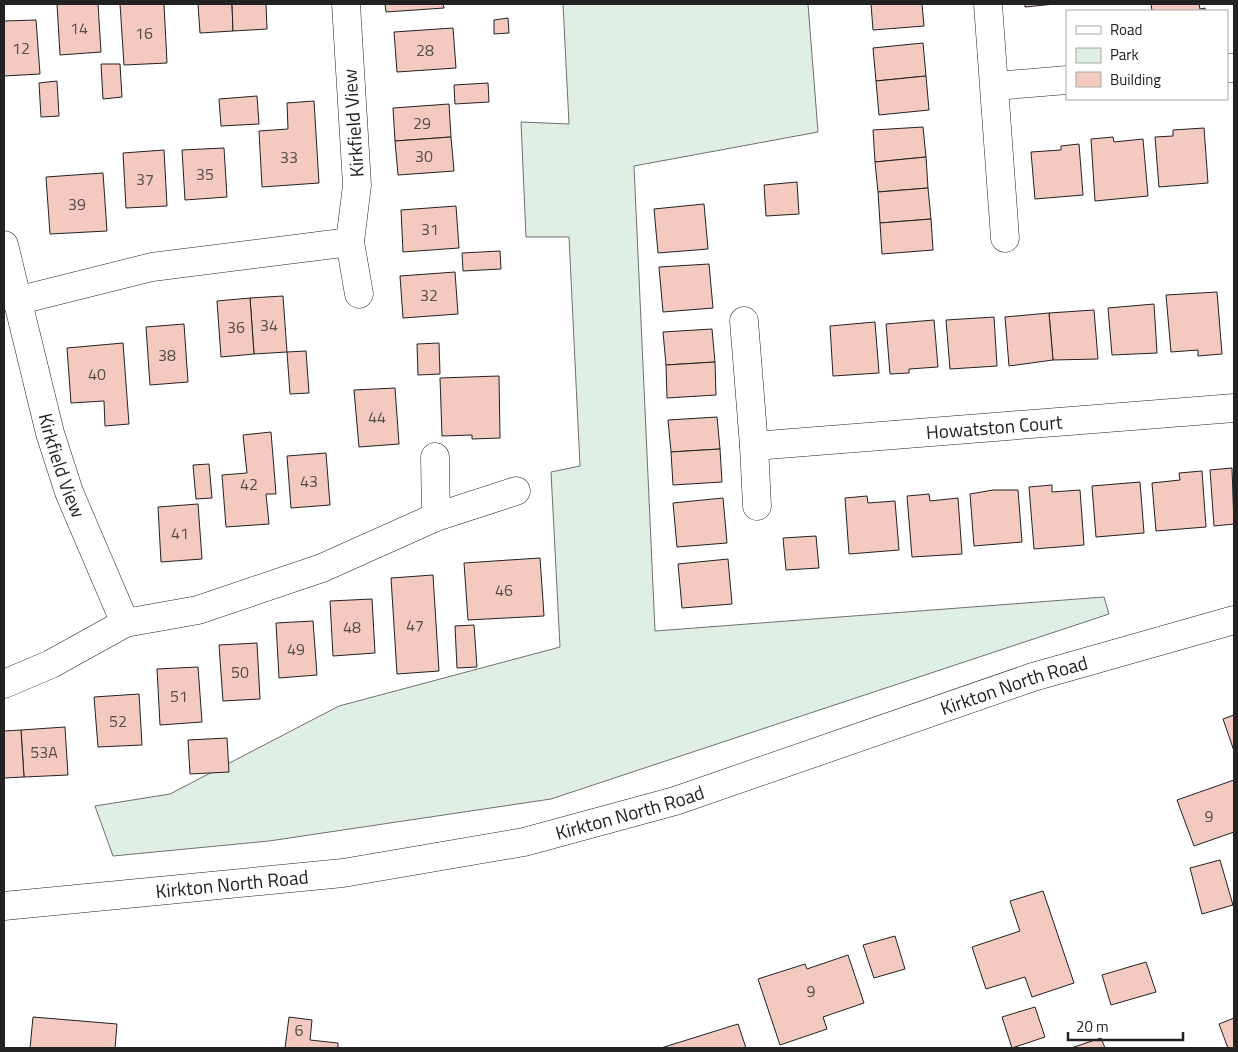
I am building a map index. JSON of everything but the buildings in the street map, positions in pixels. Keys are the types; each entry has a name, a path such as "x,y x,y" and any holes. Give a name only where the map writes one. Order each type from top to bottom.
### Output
{"street":[{"name":"Kirkfield View","path":"346,4 357,185 350,242 359,294"},
{"path":"988,4 1005,238"},
{"path":"995,86 1066,80"},
{"path":"16,301 152,268 350,242"},
{"name":"Kirkfield View","path":"4,245 16,301 50,433 69,492 125,623"},
{"path":"744,321 757,506"},
{"name":"Howatston Court","path":"754,446 1234,408"},
{"path":"435,457 436,517"},
{"path":"4,684 52,664 125,623 198,610 322,568 436,517 516,491"},
{"name":"Kirkton North Road","path":"4,906 343,873 524,842 675,801 1033,677 1234,620"}],"green space":[{"path":"563,4 808,4 818,132 634,166 655,631 1104,597 1109,614 551,799 269,841 113,856 95,806 170,794 339,706 560,647 551,472 580,466 569,237 526,237 521,122 569,124"}]}
